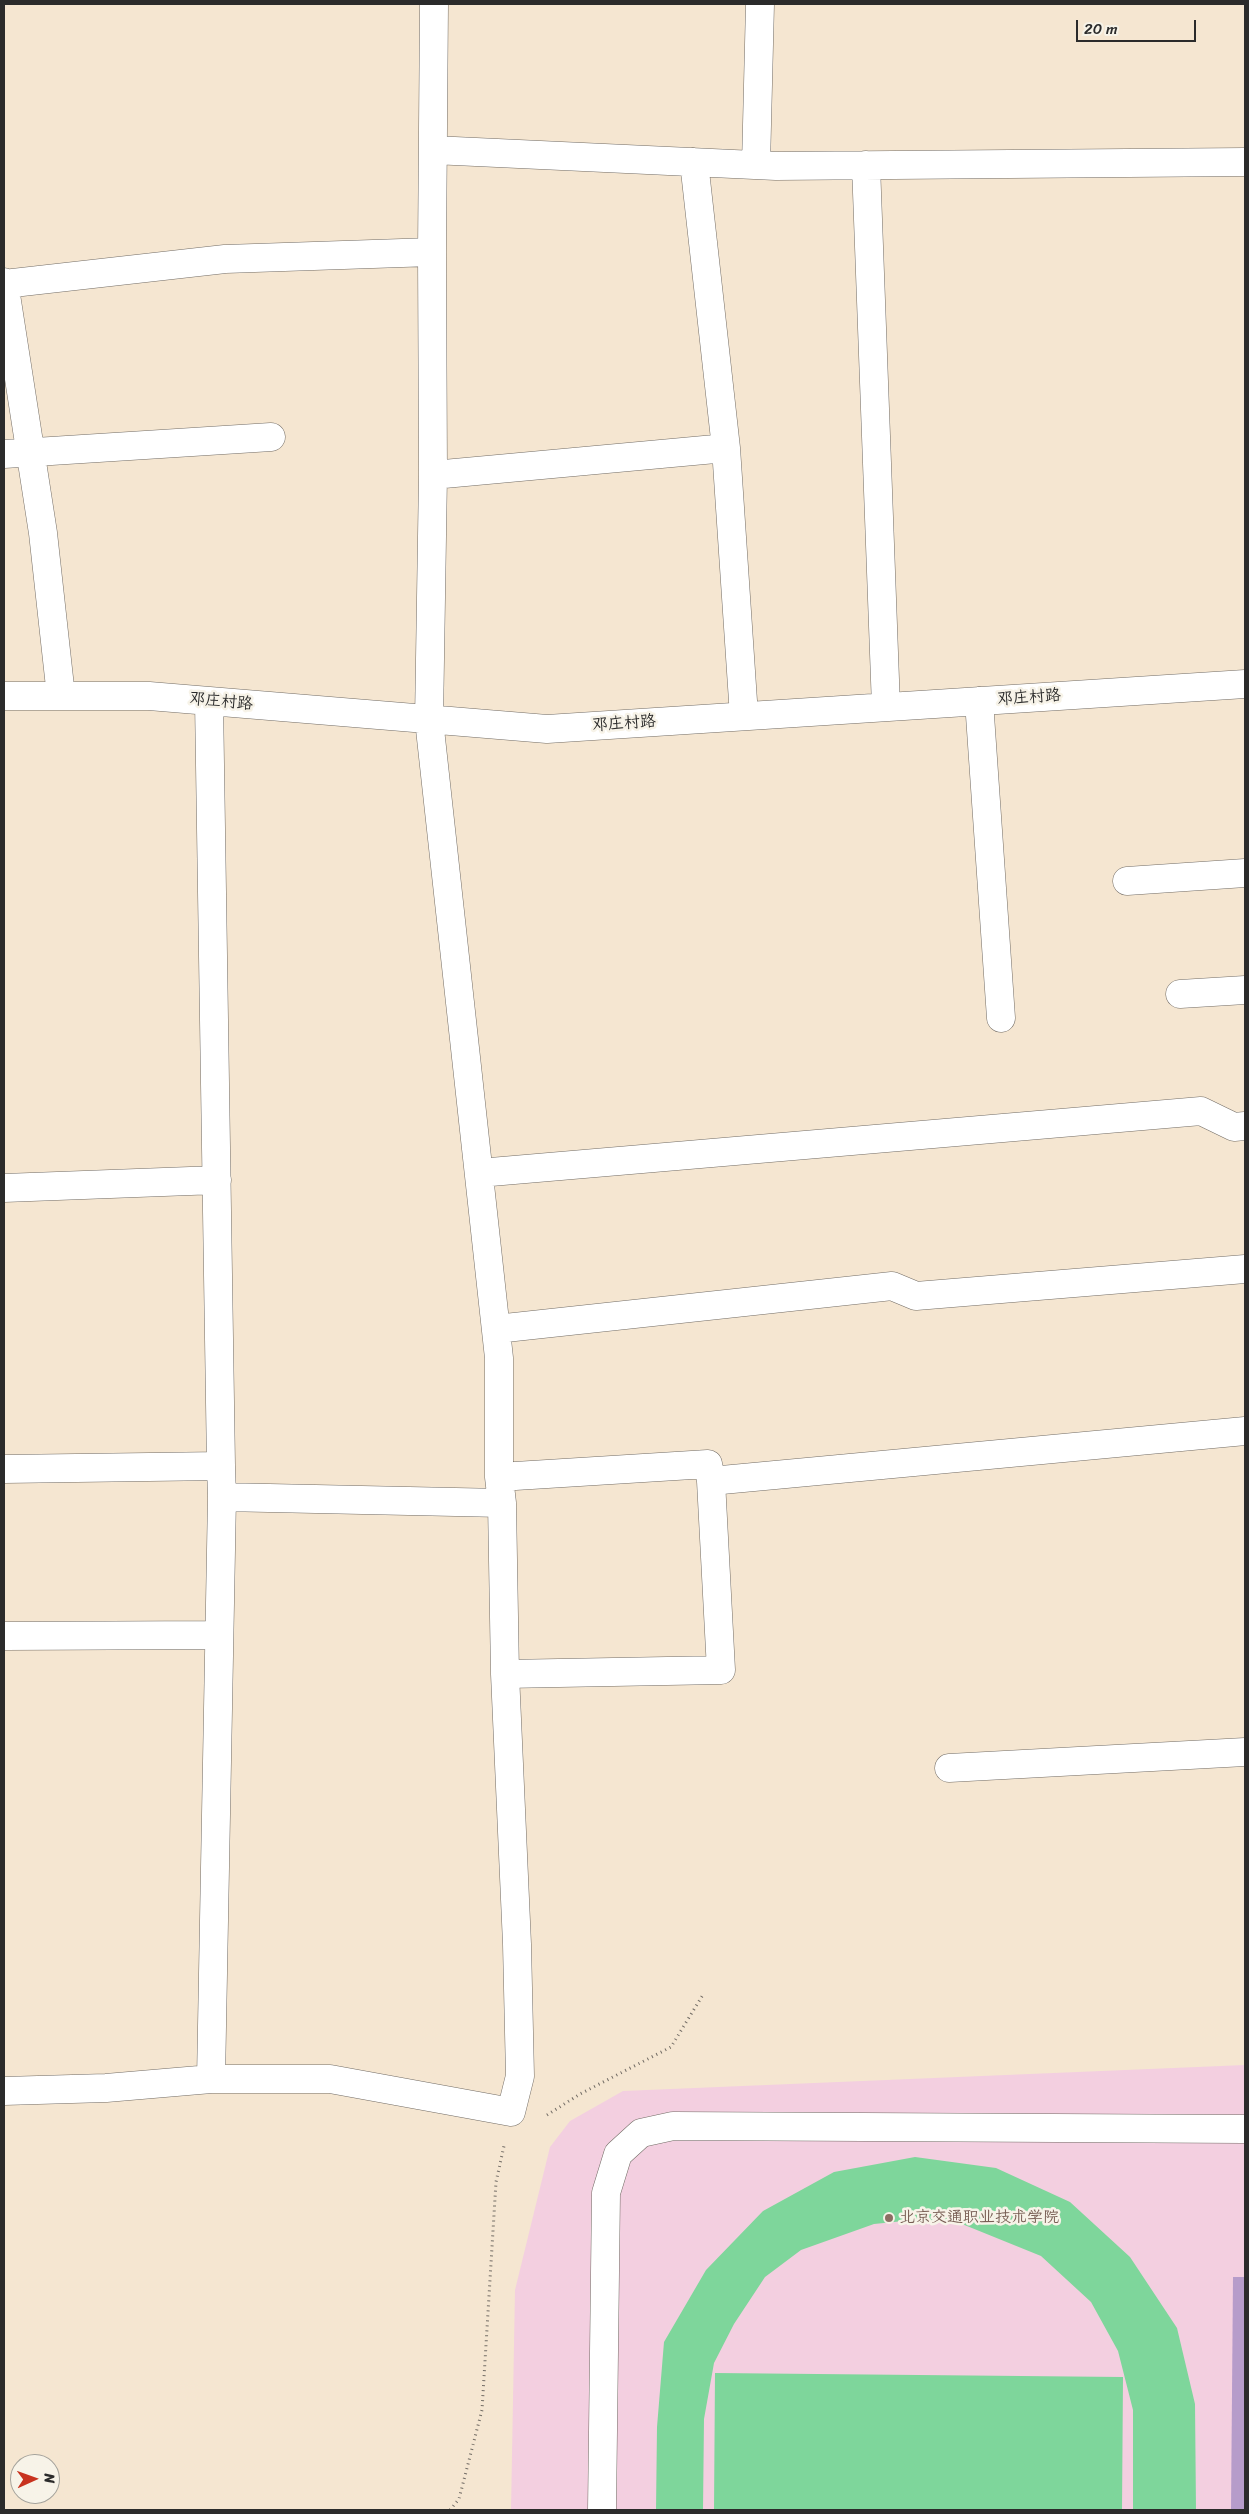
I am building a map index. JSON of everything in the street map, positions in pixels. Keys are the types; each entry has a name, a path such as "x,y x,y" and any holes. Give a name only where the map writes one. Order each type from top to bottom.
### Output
{"street":[{"path":"4,2091 106,2088 211,2078 330,2079 511,2112 520,2076 517,1944 505,1674 499,1358 429,720 433,475 434,4"},
{"path":"756,165 760,4"},
{"path":"433,150 756,165 1245,162"},
{"path":"694,162 726,448 744,716"},
{"path":"866,165 886,707"},
{"path":"61,696 43,533 17,453 4,283 226,260 432,252"},
{"path":"17,453 271,437"},
{"path":"433,475 726,448"},
{"name":"邓庄村路","path":"4,696 149,696 547,729 1245,684"},
{"path":"209,701 222,1497 211,2078"},
{"path":"979,701 1001,1018"},
{"path":"1127,882 1245,872"},
{"path":"1180,994 1245,990"},
{"path":"479,1173 1201,1111 1240,1126"},
{"path":"4,1188 216,1180"},
{"path":"496,1329 892,1286 916,1296 1245,1269"},
{"path":"711,1481 1245,1431"},
{"path":"222,1497 501,1490 708,1464 711,1481 721,1670 505,1674"},
{"path":"4,1468 221,1466"},
{"path":"4,1636 219,1635"},
{"path":"949,1768 1245,1752"},
{"path":"602,2510 606,2193 618,2154 641,2133 673,2126 1245,2129"}],"path":[{"path":"450,2510 459,2499 482,2410 496,2182 511,2112 544,2117 580,2094 671,2047 704,1993"}],"shaded area":[{"name":"北京交通职业技术学院","path":"1245,2065 1245,2510 511,2510 515,2290 550,2147 570,2121 623,2091"}],"green space":[{"path":"915,2157 996,2168 1070,2202 1130,2257 1177,2328 1195,2404 1196,2510 1133,2510 1133,2410 1118,2351 1091,2302 1041,2256 962,2224 914,2220 874,2224 801,2250 765,2277 734,2324 714,2363 704,2419 703,2510 656,2510 657,2427 664,2342 706,2270 763,2211 834,2172"},
{"path":"715,2373 1123,2377 1122,2510 714,2510"}],"building":[{"path":"1233,2277 1245,2277 1245,2510 1231,2510"}],"place":[{"name":"北京交通职业技术学院","path":"889,2218"}]}
